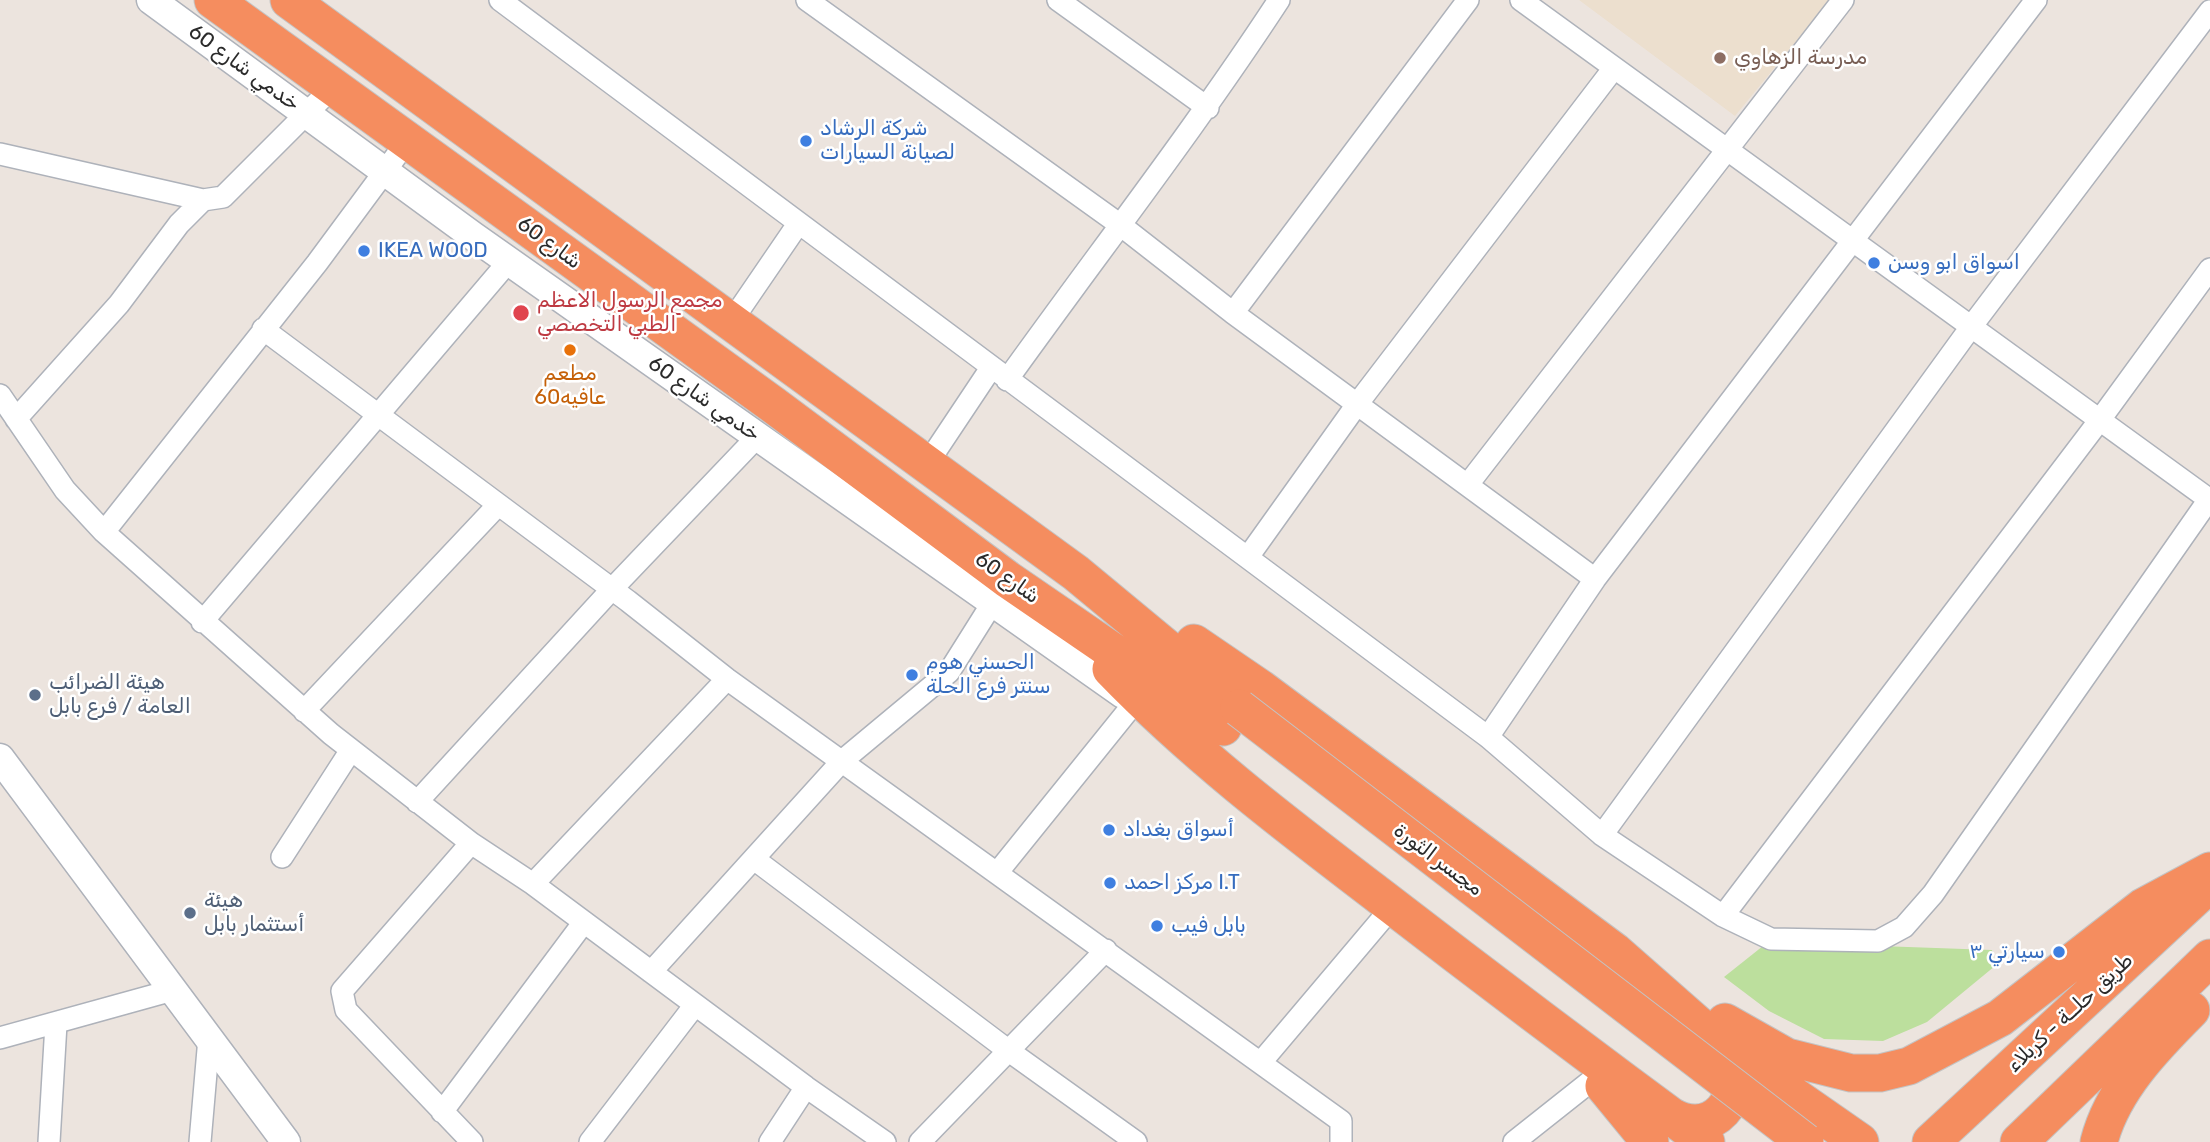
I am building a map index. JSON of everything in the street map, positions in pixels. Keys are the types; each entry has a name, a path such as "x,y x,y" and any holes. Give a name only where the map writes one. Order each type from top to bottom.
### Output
{"highway":[{"name":"شارع 60","path":"214,0 1006,579 1054,610"},
{"name":"شارع 60","path":"292,1 1076,573"},
{"path":"1076,573 1196,644 1260,688 1614,951 1725,1023 1787,1057 1852,1073 1880,1073 1909,1066 2000,1018 2143,907 2210,872"},
{"name":"مجسر الثورة","path":"1076,573 1231,717 1763,1142"},
{"path":"1054,610 1147,711 1229,780 1551,1028 1660,1129 1693,1126 1714,1118 1728,1103 1734,1073 1722,1045"},
{"name":"مجسر الثورة","path":"1054,610 1231,717 1805,1142"},
{"name":"طريق حلــة - كربلاء","path":"1931,1142 2210,883"},
{"path":"1614,951 1722,1045 1860,1142"},
{"path":"2020,1142 2210,958"},
{"path":"2099,1142 2104,1122 2146,1056 2210,989"},
{"path":"1551,1028 1596,1077 1660,1129 1706,1142"}],"main road":[{"name":"خدمي شارع 60","path":"151,0 509,261 1147,711"},
{"path":"0,758 286,1142"}],"street":[{"path":"500,0 1488,737 1602,835 1723,916 1771,939 1878,941 1904,927 1933,894 2210,499 1614,68 1545,7 1521,0"},
{"path":"807,0 1119,224 1233,313 1469,483 1595,579"},
{"path":"1059,0 1208,108"},
{"path":"927,464 1208,108 1279,0"},
{"path":"1233,313 1468,0"},
{"path":"1469,483 1843,0"},
{"path":"1488,737 1595,579 2036,0"},
{"path":"1602,835 1970,327 2210,11"},
{"path":"1248,557 1358,403 1614,68"},
{"path":"0,154 202,200 223,197 234,189 334,86"},
{"path":"104,532 408,140"},
{"path":"16,419 120,304 179,224 202,200"},
{"path":"731,322 798,224"},
{"path":"202,622 509,261"},
{"path":"1723,916 2099,421 2210,269"},
{"path":"262,329 612,589 727,679 1262,1061 1341,1121 1341,1142"},
{"path":"0,395 65,490 104,532 202,622 351,750 471,843 533,884 806,1087 885,1142"},
{"path":"417,802 612,589 758,436"},
{"path":"304,710 498,505"},
{"path":"651,972 842,761 949,672 993,602"},
{"path":"533,884 727,679"},
{"path":"997,873 1147,711"},
{"path":"282,857 351,750"},
{"path":"471,843 342,991 346,1010 472,1142"},
{"path":"754,859 1009,1051 1136,1142"},
{"path":"1262,1061 1392,906"},
{"path":"442,1112 584,922"},
{"path":"920,1142 1106,950"},
{"path":"0,1038 173,990"},
{"path":"590,1142 695,1005"},
{"path":"49,1142 56,1024"},
{"path":"200,1142 209,1038"},
{"path":"1514,1142 1596,1077"},
{"path":"770,1142 806,1087"}],"shaded area":[{"name":"مدرسة الزهاوي","path":"1579,0 1830,0 1735,116"}],"green space":[{"path":"1768,942 1992,950 1995,966 1927,1022 1883,1041 1824,1039 1769,1011 1724,977"}],"place":[{"name":"مدرسة الزهاوي","path":"1720,58"},
{"name":"شركة الرشاد لصيانة السيارات","path":"806,141"},
{"name":"IKEA WOOD","path":"364,251"},
{"name":"اسواق ابو وسن","path":"1874,263"},
{"name":"مجمع الرسول الاعظم الطبي التخصصي","path":"521,313"},
{"name":"مطعم 60عافيه","path":"570,350"},
{"name":"الحسني هوم سنتر فرع الحلة","path":"912,675"},
{"name":"هيئة الضرائب العامة / فرع بابل","path":"35,695"},
{"name":"أسواق بغداد","path":"1109,830"},
{"name":"مركز احمد I.T","path":"1110,883"},
{"name":"هيئة أستثمار بابل","path":"190,913"},
{"name":"بابل فيب","path":"1157,926"},
{"name":"سيارتي ٣","path":"2059,952"}]}
